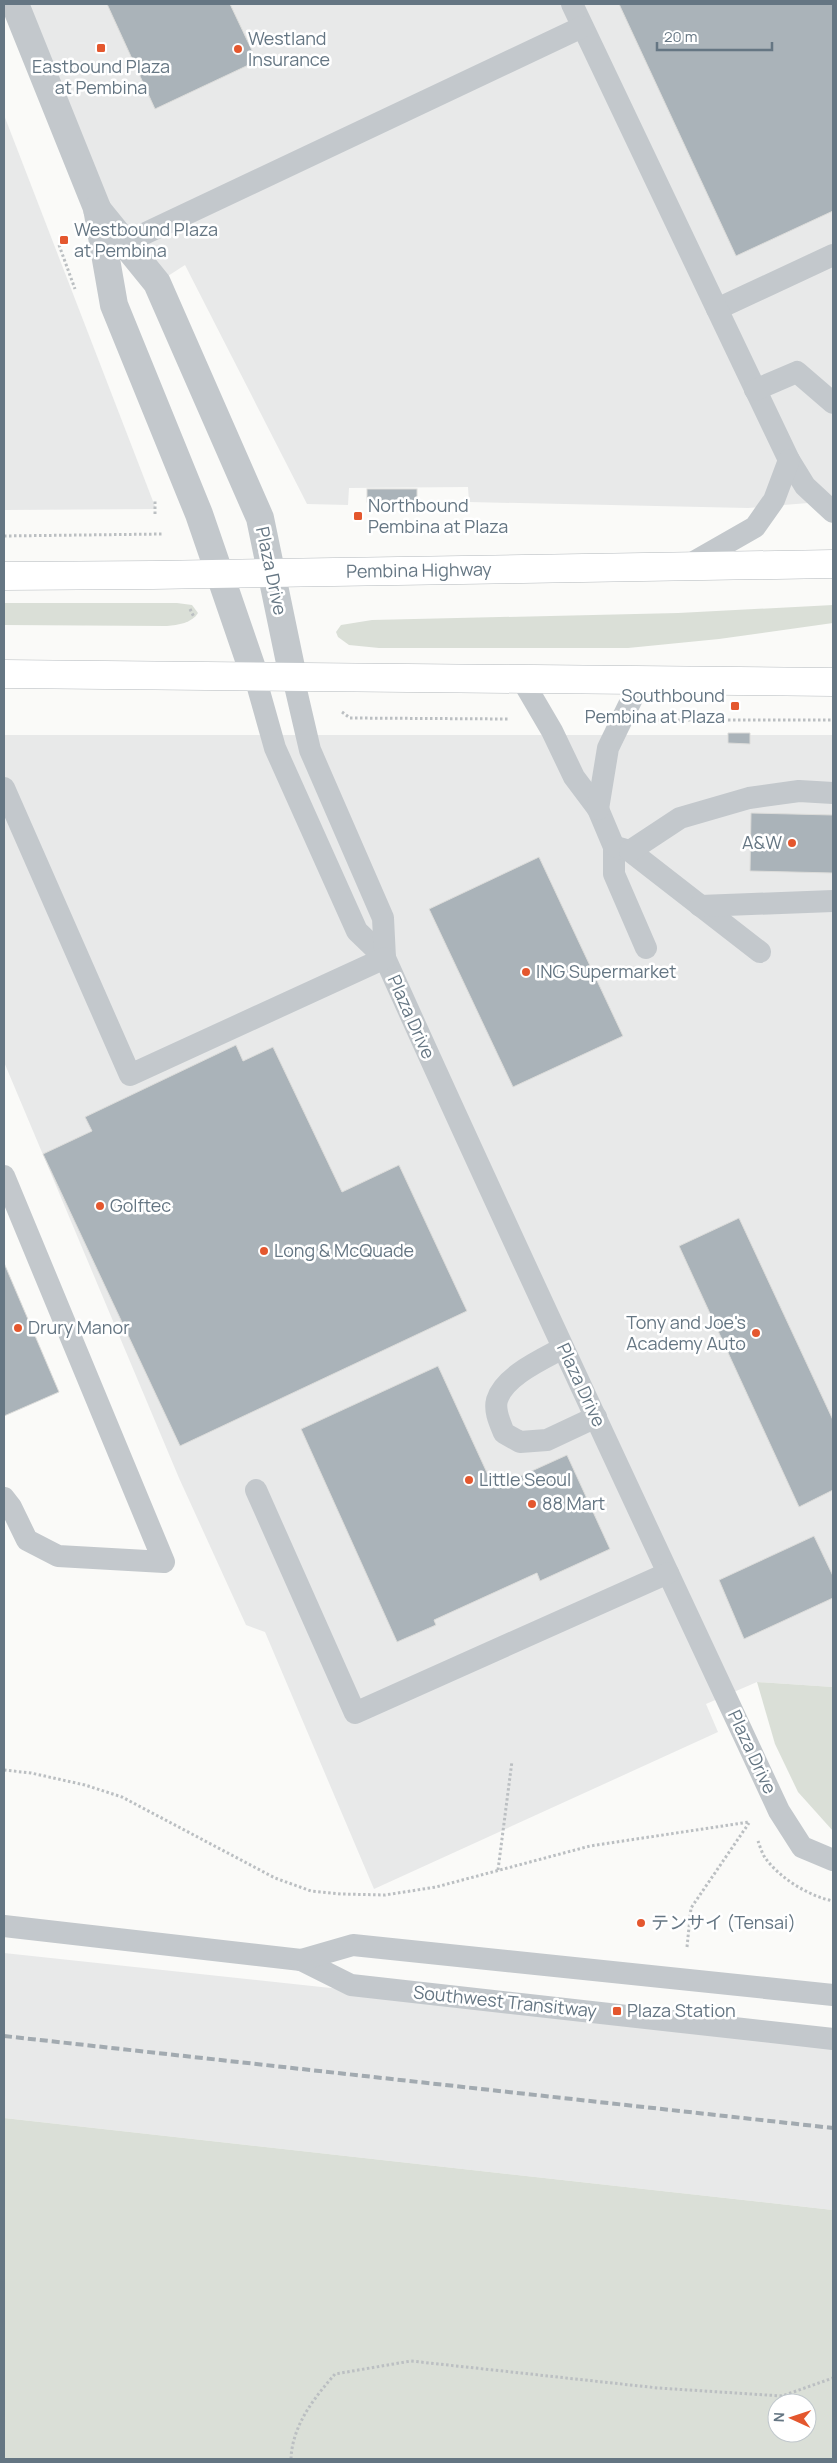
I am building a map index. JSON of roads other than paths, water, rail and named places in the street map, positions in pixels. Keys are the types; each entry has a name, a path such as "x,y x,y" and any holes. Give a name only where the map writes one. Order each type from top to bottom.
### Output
{"main road":[{"name":"Pembina Highway","path":"4,576 833,564"},
{"path":"4,674 833,682"}],"street":[{"name":"Plaza Drive","path":"15,4 114,248 114,305 199,514 254,677"},
{"name":"Plaza Drive","path":"114,248 157,283 260,518 293,677"}],"lane":[{"path":"572,4 628,120 674,222 789,460 805,486 833,512"},
{"path":"114,248 582,27"},
{"path":"717,309 833,255"},
{"path":"755,390 797,372 833,403"},
{"path":"684,567 755,527 774,500 789,460"},
{"name":"Plaza Drive","path":"254,677 275,748 357,931 385,958"},
{"name":"Plaza Drive","path":"293,677 310,750 383,918 385,958 493,1199 779,1811 802,1847 833,1860"},
{"path":"521,678 552,731 574,777 598,809 622,849 760,952"},
{"path":"598,809 608,748 641,680"},
{"path":"4,788 130,1075 385,958"},
{"path":"646,948 614,874 622,849 680,818 749,798 800,791 833,793"},
{"path":"700,906 833,901"},
{"path":"4,1176 164,1562 58,1556 27,1540 11,1507 4,1498"},
{"path":"564,1348 532,1364 506,1384 497,1400 497,1415 504,1433 520,1442 546,1440 596,1417"},
{"path":"256,1490 355,1713 668,1573"},
{"name":"Southwest Transitway","path":"4,1926 301,1960 351,1985 833,2039"},
{"name":"Southwest Transitway","path":"301,1960 353,1944 833,1995"}],"railway":[{"path":"4,2036 833,2128"}],"place":[{"name":"Eastbound Plaza at Pembina","path":"101,48"},
{"name":"Westland Insurance","path":"238,49"},
{"name":"Westbound Plaza at Pembina","path":"64,240"},
{"name":"Northbound Pembina at Plaza","path":"358,516"},
{"name":"Southbound Pembina at Plaza","path":"735,706"},
{"name":"A&W","path":"792,843"},
{"name":"ING Supermarket","path":"526,972"},
{"name":"Golftec","path":"100,1206"},
{"name":"Long & McQuade","path":"264,1251"},
{"name":"Drury Manor","path":"18,1328"},
{"name":"Tony and Joe's Academy Auto","path":"756,1333"},
{"name":"Little Seoul","path":"469,1480"},
{"name":"88 Mart","path":"532,1504"},
{"name":"テンサイ (Tensai)","path":"641,1923"},
{"name":"Plaza Station","path":"617,2011"}]}
